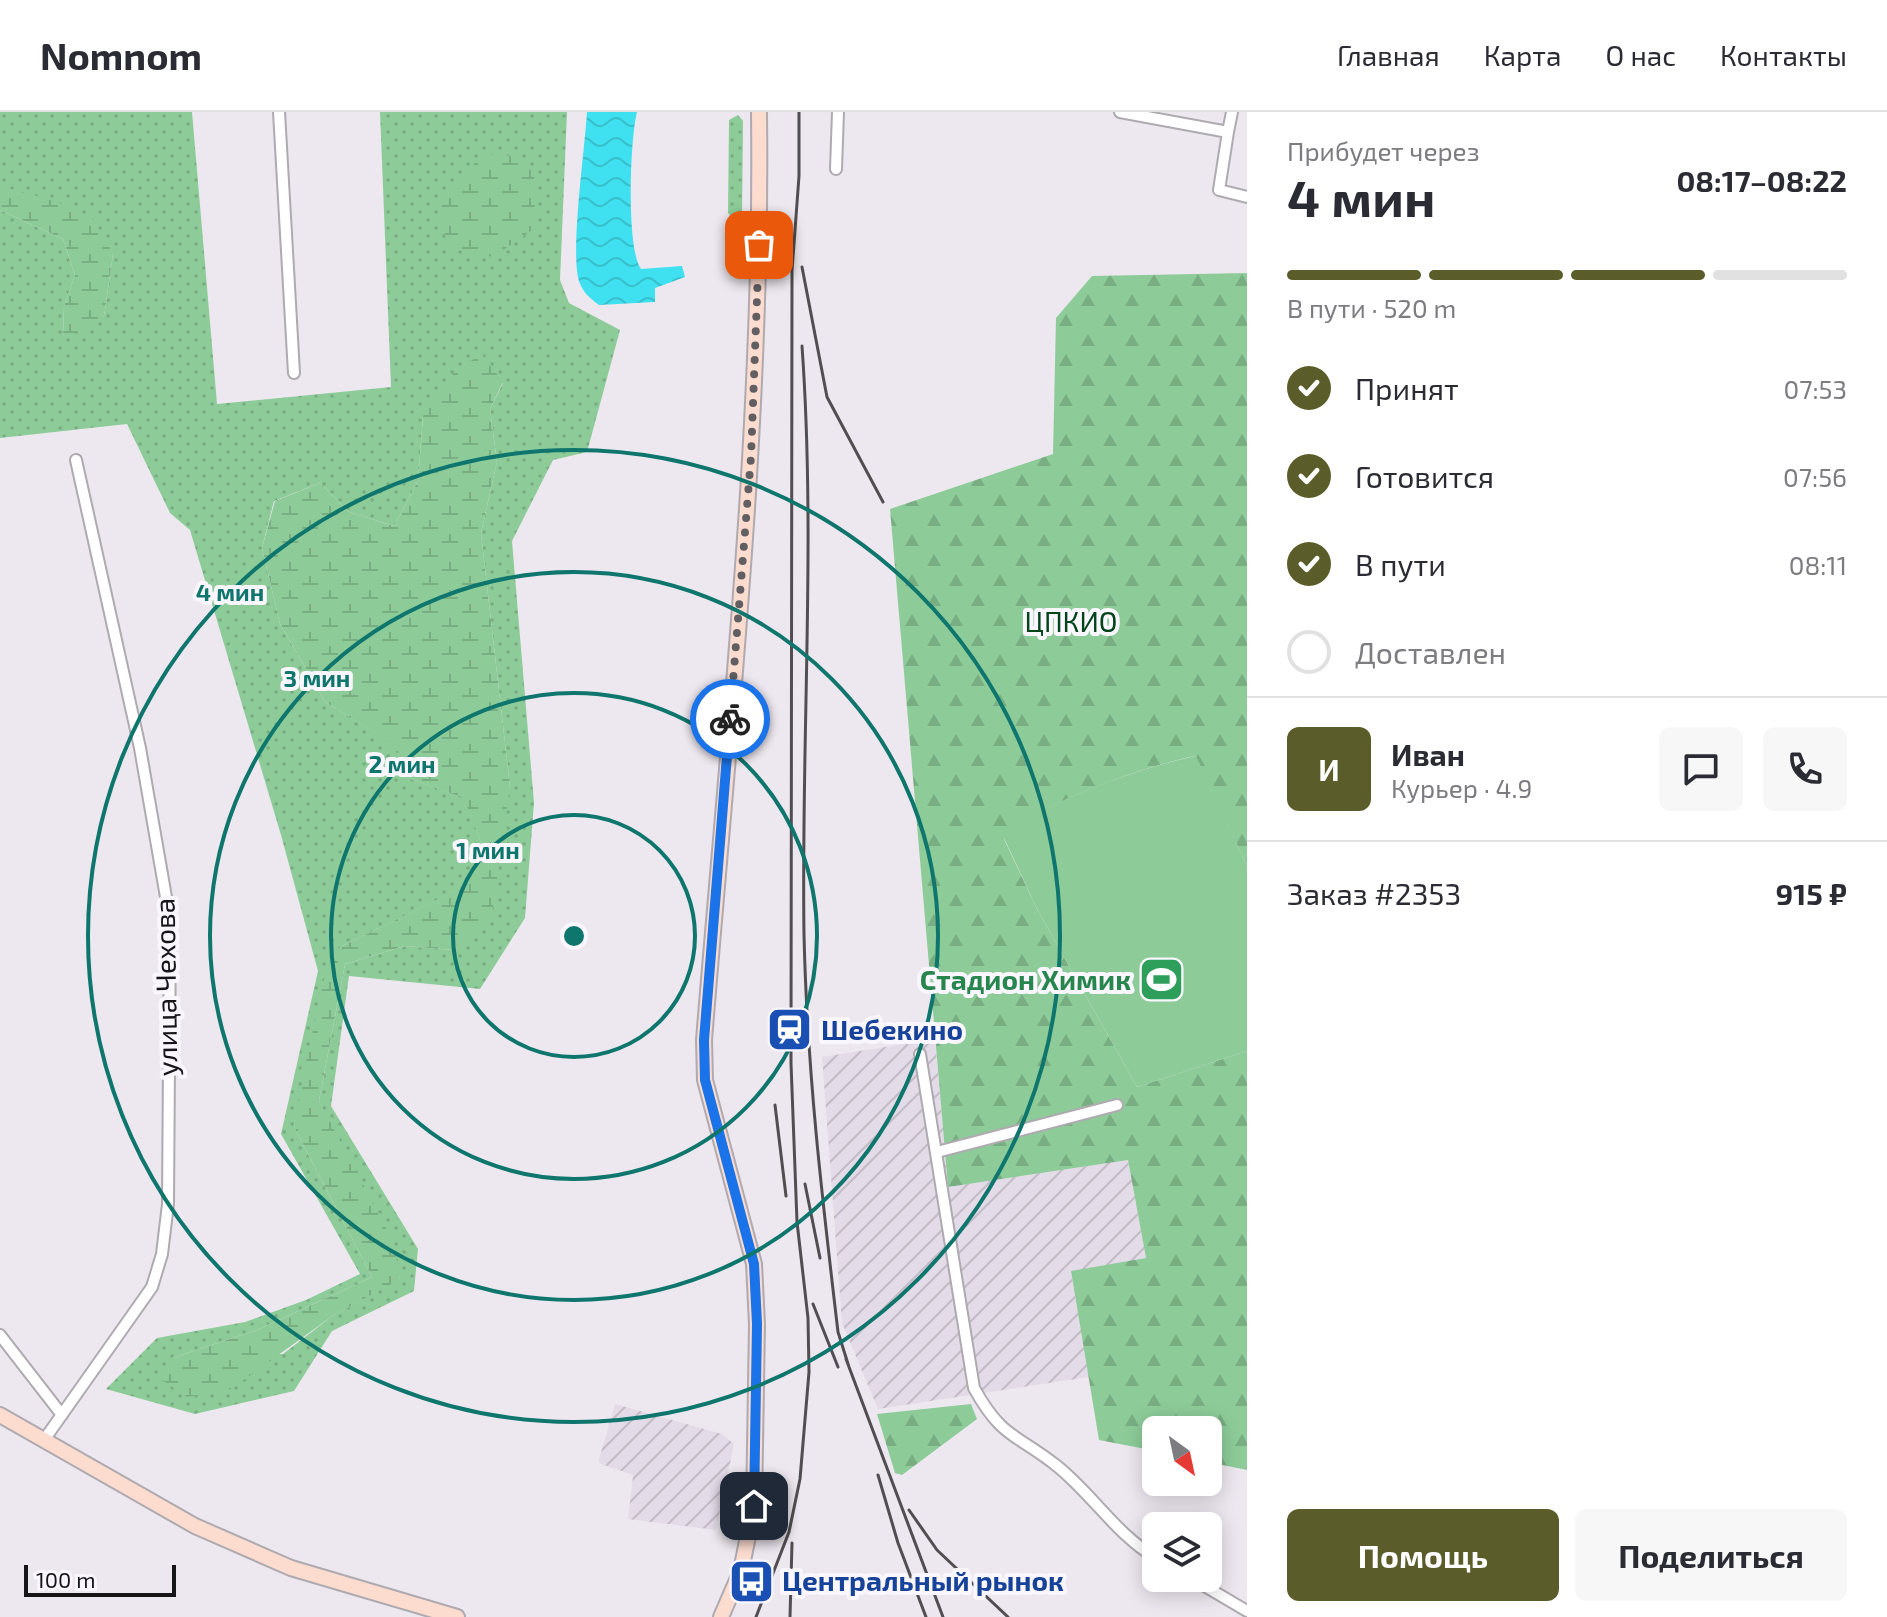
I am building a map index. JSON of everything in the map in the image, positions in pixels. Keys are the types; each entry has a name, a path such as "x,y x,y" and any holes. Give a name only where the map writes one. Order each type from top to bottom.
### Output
{"street":[{"path":"279,112 294,373"},
{"path":"836,169 838,112"},
{"path":"1120,112 1228,132"},
{"path":"1232,112 1219,190 1247,197"},
{"path":"721,1617 741,1571 749,1540 757,1440 754,1264 705,1080 704,1040 751,457 759,299 758,113"},
{"name":"улица Чехова","path":"44,1440 152,1287 162,1254 168,1204 170,920 140,748 76,460"},
{"path":"920,1054 974,1388 989,1416 1008,1436 1057,1467 1117,1529 1142,1548"},
{"path":"937,1152 1117,1105"},
{"path":"0,1335 62,1415"},
{"path":"0,1415 195,1526 291,1568 457,1617"},
{"path":"1215,1592 1247,1611"}],"shaded area":[{"path":"935,1039 948,1186 1128,1160 1146,1258 1071,1272 1089,1377 878,1409 842,1323 822,1057"},
{"path":"615,1404 722,1434 734,1444 716,1530 628,1519 633,1475 598,1463"}],"green space":[{"path":"0,112 192,112 217,404 391,387 380,112 567,112 560,280 569,303 620,330 587,452 553,460 512,541 534,803 525,918 480,989 349,976 331,1106 418,1249 414,1291 332,1331 294,1391 195,1414 106,1389 157,1338 245,1322 306,1300 360,1274 281,1134 318,971 190,530 170,513 127,424 0,438 0,210 63,239 75,275 64,306 63,336 104,316 113,254 0,186","holes":["503,383 490,409 497,462 481,533 510,787 453,950 405,946 345,964 319,1101 400,1278 331,1317 283,1354 172,1358 257,1330 372,1277 294,1127 340,947 466,886 482,845 465,798 411,779 393,744 325,702 280,624 262,548 274,501 320,483 349,512 394,526 418,481 423,416"]},
{"path":"738,115 743,121 742,216 734,219 728,213 729,120"},
{"path":"482,154 519,156 534,174 535,228 493,257 448,248 439,207"},
{"path":"0,186 58,202 93,219 113,254 104,316 87,330 63,336 64,306 75,275 63,239 0,210"},
{"name":"ЦПКИО","path":"1247,273 1247,866 1195,756 1094,787 1043,812 1004,839 1037,909 1137,1087 1247,1051 1247,1470 1222,1465 1222,1416 1142,1416 1142,1448 1099,1440 1071,1271 1146,1258 1128,1160 948,1187 890,509 1053,454 1056,318 1092,276"},
{"path":"482,355 503,382 490,409 497,462 481,533 510,787 492,913 453,950 405,946 345,964 319,1101 394,1243 400,1279 331,1317 231,1389 187,1397 158,1377 172,1358 257,1330 372,1277 294,1127 322,984 340,947 465,886 482,845 464,798 411,779 392,744 325,702 280,624 262,548 275,501 320,483 349,512 394,526 418,481 423,416 457,368"},
{"name":"Стадион Химик","path":"1196,756 1247,866 1247,1051 1137,1087 1037,909 1004,838 1043,811 1094,787"},
{"path":"971,1404 977,1419 902,1475 895,1473 877,1414"}],"water":[{"path":"587,112 637,112 631,193 636,258 641,269 682,266 685,277 655,288 655,302 599,305 585,292 579,281 577,224"}],"railway":[{"path":"756,1617 789,1532 800,1479 809,1372 808,1318 797,1222 791,1063 792,271 799,176 799,112"},
{"path":"802,267 827,397 883,502"},
{"path":"802,346 808,493 804,860 806,985 826,1232 838,1332 849,1367"},
{"path":"775,1105 786,1196"},
{"path":"805,1184 820,1258"},
{"path":"813,1304 838,1367"},
{"path":"846,1359 943,1617"},
{"path":"878,1475 898,1543 926,1617"},
{"path":"909,1510 937,1550 1008,1617"},
{"path":"790,1617 792,1543"}],"way so far":[{"path":"730,719 751,457 759,245"}],"place":[{"name":"Стадион Химик","path":"1162,980"},
{"name":"Шебекино","path":"790,1030"},
{"name":"Центральный рынок","path":"751,1581"}],"route":[{"path":"730,719 704,1040 705,1080 754,1264 757,1324 754,1506"}]}
